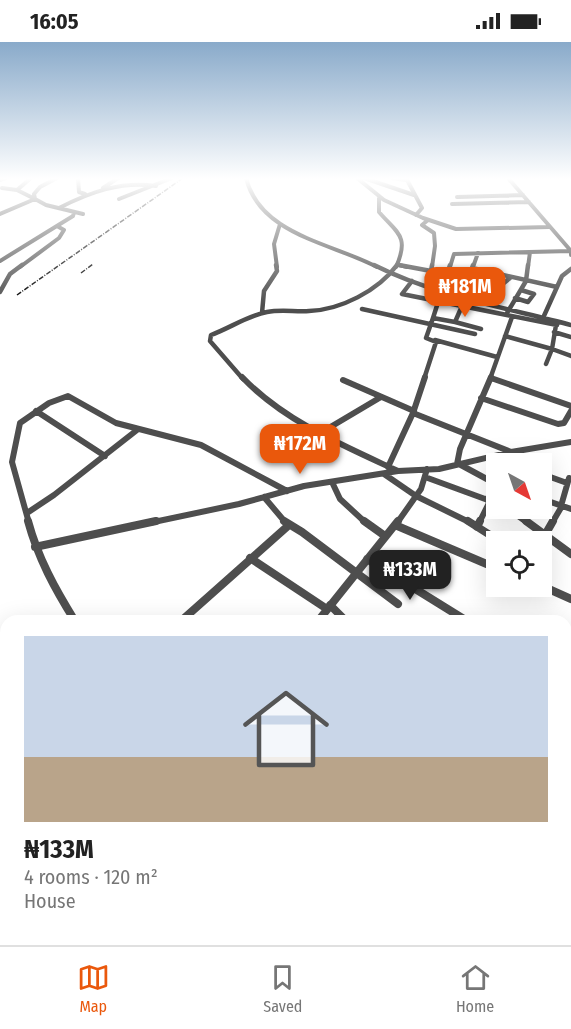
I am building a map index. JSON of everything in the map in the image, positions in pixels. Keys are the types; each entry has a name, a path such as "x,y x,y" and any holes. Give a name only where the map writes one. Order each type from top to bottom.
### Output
{"street":[{"path":"0,261 66,220"},
{"path":"275,220 412,281 480,302 509,314 556,325 571,326"},
{"path":"388,220 402,239 399,265 367,292 311,311 296,309 262,313 231,329 211,335 210,341 254,389 307,425 386,470 416,496 486,533"},
{"path":"399,265 431,270 434,233 422,225 428,220"},
{"path":"428,220 456,229 549,227"},
{"path":"544,220 571,253"},
{"path":"262,313 264,291 277,271 274,244 280,224"},
{"path":"0,292 10,274 59,238 64,230 57,226"},
{"path":"497,357 426,338 454,254 571,251 571,253"},
{"path":"458,464 466,433 491,378 505,336 509,314 515,298 526,281 530,252"},
{"path":"478,253 472,268 510,278 557,286"},
{"path":"543,318 562,276 571,269"},
{"path":"480,302 510,278"},
{"path":"412,281 402,294 543,318 571,326"},
{"path":"466,287 473,281 499,288"},
{"path":"515,298 528,302 534,294 521,290"},
{"path":"454,322 462,306"},
{"path":"362,309 430,326 475,334"},
{"path":"433,318 481,329"},
{"path":"546,364 552,349 556,325"},
{"path":"554,332 571,337"},
{"path":"505,336 571,356"},
{"path":"386,470 414,412 435,340"},
{"path":"491,378 571,406"},
{"path":"344,380 511,452"},
{"path":"71,615 53,586 34,547 12,462 20,423 36,411 61,397 68,396 104,418 137,430 201,445 287,491"},
{"path":"322,432 381,397"},
{"path":"481,398 558,424 564,423 571,411"},
{"path":"36,411 105,456"},
{"path":"27,513 137,430"},
{"path":"507,453 571,442"},
{"path":"34,547 386,470 426,473 486,458"},
{"path":"458,464 486,478"},
{"path":"323,615 416,496 426,473"},
{"path":"426,473 486,500"},
{"path":"549,531 561,506 568,481 552,477"},
{"path":"332,482 334,494 341,502 385,536"},
{"path":"264,497 273,510 289,525 302,532 398,604"},
{"path":"552,503 571,509"},
{"path":"477,527 486,511"},
{"path":"523,519 541,531"},
{"path":"188,615 289,525"},
{"path":"394,525 486,564"},
{"path":"552,539 571,554"},
{"path":"250,558 339,615"},
{"path":"367,559 457,615"},
{"path":"552,590 571,599"}],"railway":[{"path":"17,295 123,220"},
{"path":"81,273 93,264"}]}
